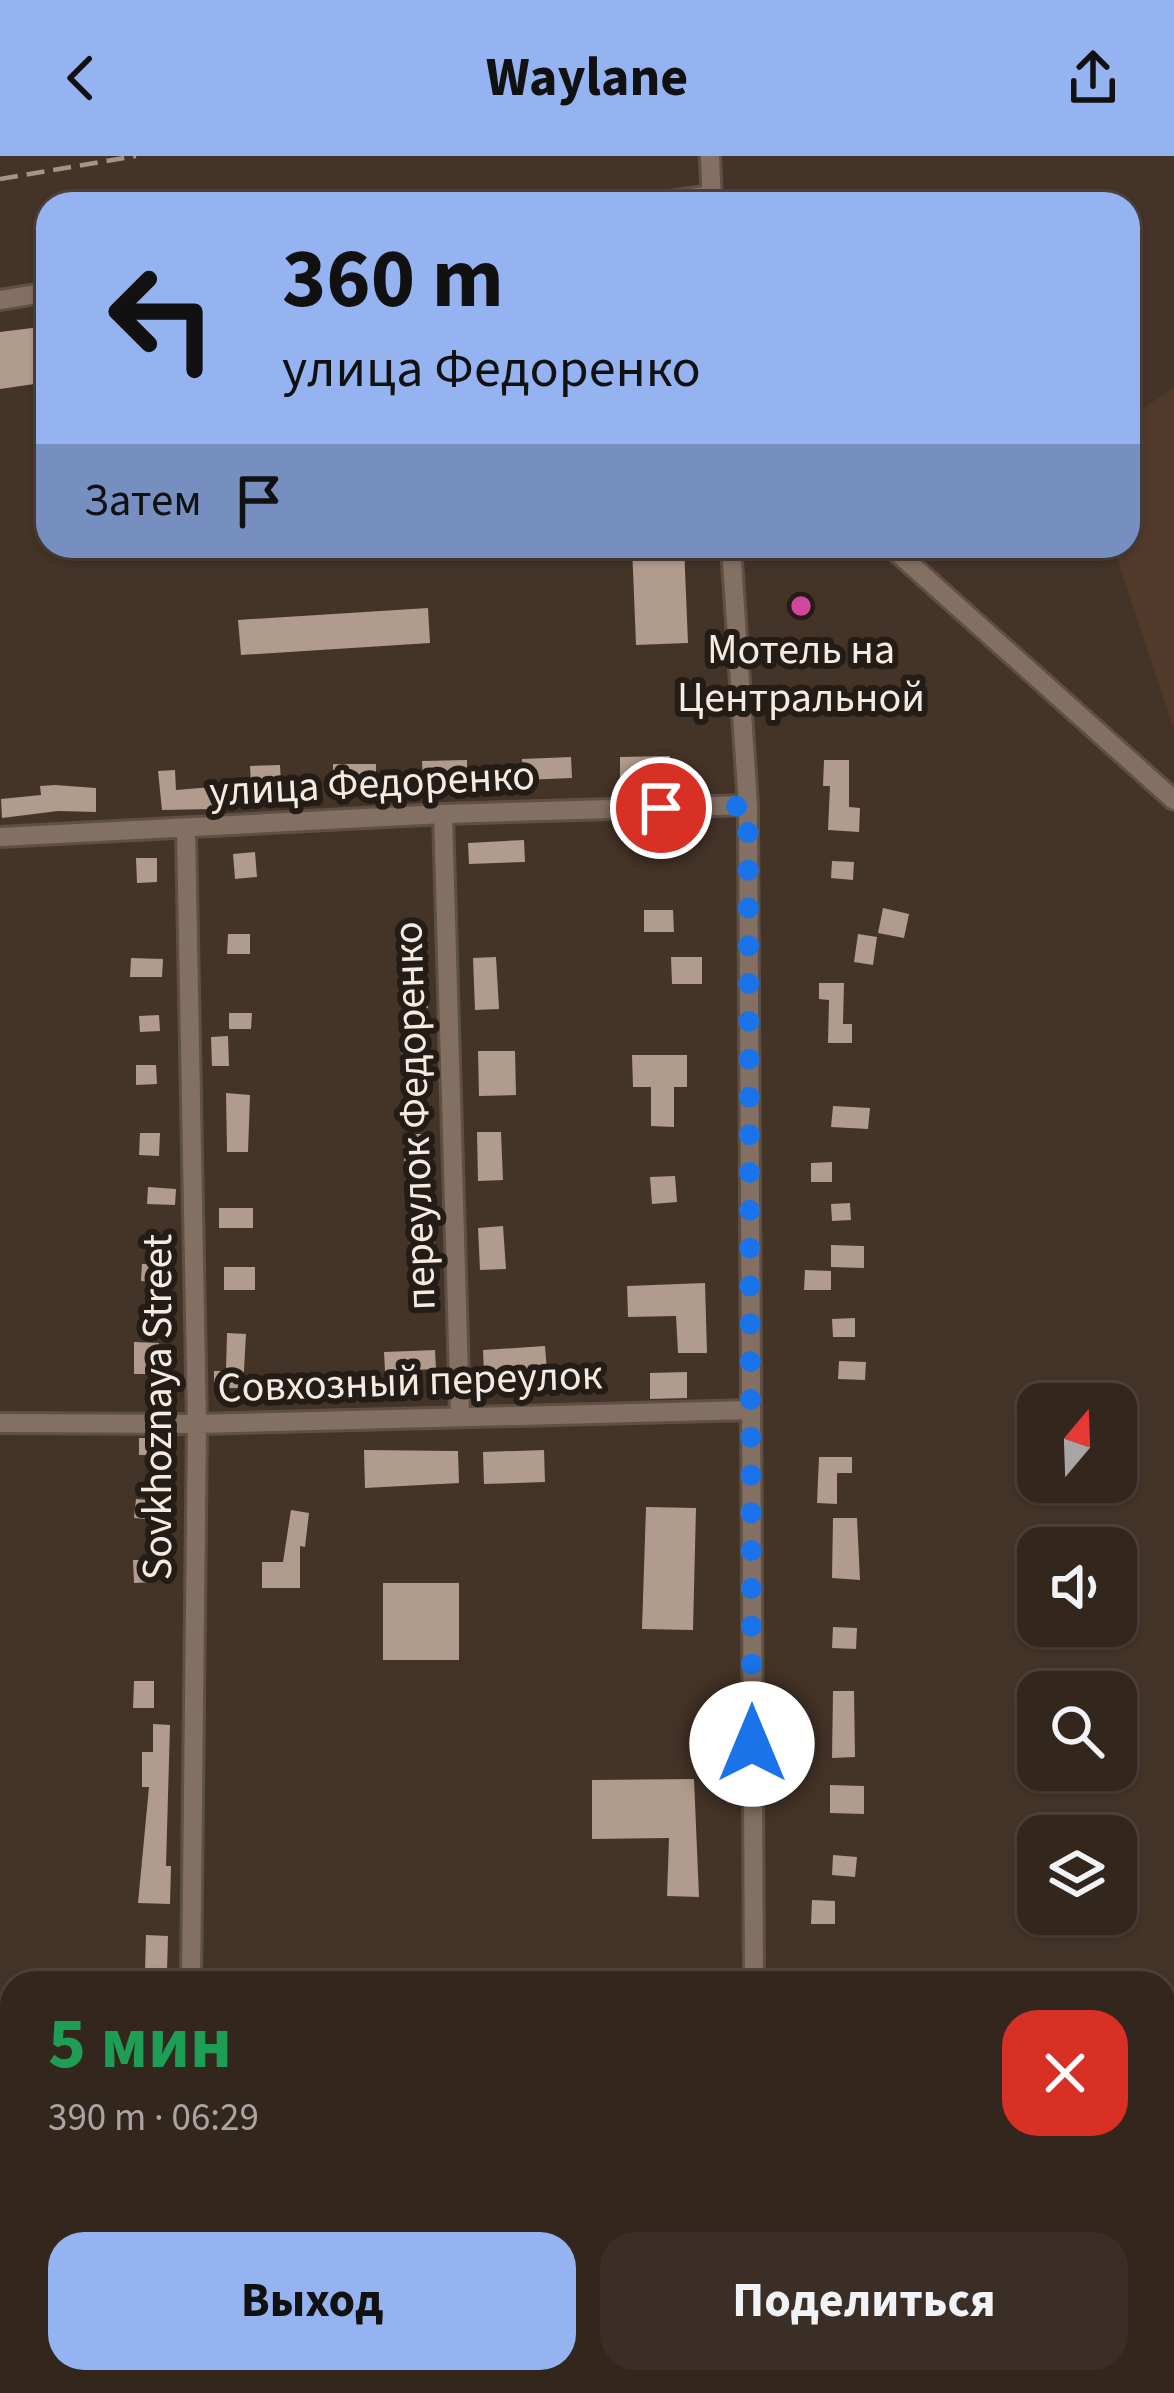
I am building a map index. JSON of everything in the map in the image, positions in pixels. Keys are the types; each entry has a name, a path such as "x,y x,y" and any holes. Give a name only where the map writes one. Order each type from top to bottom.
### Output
{"street":[{"path":"710,156 712,192"},
{"path":"0,300 36,294"},
{"path":"732,558 748,806 754,1971"},
{"path":"903,558 1174,800"},
{"name":"улица Федоренко","path":"0,838 443,814 748,806"},
{"name":"переулок Федоренко","path":"443,814 460,1415"},
{"name":"Sovkhoznaya Street","path":"186,830 196,1424 191,1971"},
{"name":"Совхозный переулок","path":"0,1423 196,1424 751,1410"}],"shaded area":[{"path":"1174,388 1174,730 1117,558 1140,558 1140,410"}],"building":[{"path":"36,328 36,384 0,389 0,332"},
{"path":"632,558 684,558 688,643 636,645"},
{"path":"428,608 430,643 241,655 238,620"},
{"path":"670,756 671,780 620,781 620,757"},
{"path":"571,757 572,778 523,780 522,759"},
{"path":"467,760 467,780 423,781 422,761"},
{"path":"824,760 849,760 849,807 860,808 859,832 828,830 830,786 823,786"},
{"path":"333,764 376,764 376,785 333,785"},
{"path":"280,765 281,783 251,785 250,766"},
{"path":"175,770 176,790 212,787 214,809 162,810 158,771"},
{"path":"40,786 96,788 96,812 2,818 1,799 41,795"},
{"path":"649,832 671,832 671,853 649,853"},
{"path":"524,840 525,862 469,864 468,843"},
{"path":"255,852 257,877 235,879 233,854"},
{"path":"136,858 157,858 157,882 137,883"},
{"path":"832,861 854,862 853,880 831,878"},
{"path":"883,908 909,914 904,938 878,933"},
{"path":"644,910 673,910 674,932 644,932"},
{"path":"228,934 250,934 250,954 227,954"},
{"path":"858,934 877,937 873,965 854,962"},
{"path":"496,957 499,1009 475,1010 473,958"},
{"path":"671,957 702,957 702,984 672,984"},
{"path":"131,958 163,959 162,977 130,977"},
{"path":"402,963 423,964 428,1008 407,1008"},
{"path":"819,983 844,983 843,1024 852,1024 852,1043 828,1043 829,1000 819,999"},
{"path":"229,1013 252,1013 251,1029 229,1029"},
{"path":"159,1015 160,1031 140,1032 139,1016"},
{"path":"228,1036 229,1066 212,1066 211,1037"},
{"path":"427,1043 430,1094 405,1095 401,1044"},
{"path":"478,1051 515,1051 516,1095 479,1096"},
{"path":"632,1055 687,1055 687,1087 674,1087 674,1127 651,1126 651,1087 633,1087"},
{"path":"136,1065 156,1065 157,1084 136,1085"},
{"path":"226,1093 250,1095 248,1152 227,1152"},
{"path":"833,1106 870,1108 868,1129 831,1127"},
{"path":"477,1132 501,1132 503,1180 478,1181"},
{"path":"140,1133 160,1133 159,1156 139,1155"},
{"path":"404,1134 429,1134 429,1161 404,1161"},
{"path":"832,1162 832,1182 811,1182 811,1163"},
{"path":"675,1176 677,1202 652,1204 650,1177"},
{"path":"148,1187 176,1189 175,1205 147,1204"},
{"path":"850,1203 851,1220 832,1221 831,1204"},
{"path":"219,1208 253,1208 253,1228 219,1228"},
{"path":"503,1226 506,1269 480,1270 478,1228"},
{"path":"434,1227 436,1273 411,1275 409,1228"},
{"path":"831,1245 864,1246 864,1268 831,1267"},
{"path":"142,1264 161,1264 160,1282 141,1281"},
{"path":"224,1267 255,1267 255,1290 224,1290"},
{"path":"805,1270 831,1271 831,1290 804,1290"},
{"path":"705,1283 707,1353 678,1353 676,1316 628,1317 627,1286"},
{"path":"855,1318 855,1337 833,1337 832,1319"},
{"path":"227,1333 246,1334 243,1388 214,1388 214,1371 226,1371"},
{"path":"134,1342 159,1343 159,1374 134,1374"},
{"path":"545,1346 547,1371 484,1374 483,1350"},
{"path":"435,1350 436,1369 385,1371 384,1352"},
{"path":"839,1361 866,1362 865,1380 838,1379"},
{"path":"687,1372 687,1398 650,1399 650,1373"},
{"path":"139,1438 159,1438 159,1455 139,1455"},
{"path":"364,1450 458,1451 459,1483 365,1488"},
{"path":"544,1450 545,1482 484,1484 483,1452"},
{"path":"819,1457 852,1457 852,1473 837,1473 837,1504 817,1503"},
{"path":"136,1499 161,1501 159,1520 134,1518"},
{"path":"646,1507 696,1508 693,1630 642,1629"},
{"path":"291,1510 309,1513 305,1547 300,1546 300,1588 262,1588 262,1562 283,1562"},
{"path":"833,1518 857,1518 860,1580 832,1578"},
{"path":"133,1560 154,1560 155,1582 134,1583"},
{"path":"383,1583 459,1583 459,1660 383,1660"},
{"path":"833,1627 857,1628 856,1649 832,1648"},
{"path":"134,1681 154,1681 154,1708 133,1708"},
{"path":"833,1691 854,1691 855,1757 832,1758"},
{"path":"153,1724 170,1725 166,1866 171,1866 170,1904 138,1903 149,1787 142,1787 142,1752 153,1752"},
{"path":"694,1779 699,1897 667,1896 669,1838 592,1839 592,1780"},
{"path":"830,1785 864,1786 864,1814 830,1813"},
{"path":"833,1855 857,1857 855,1877 832,1875"},
{"path":"812,1900 835,1901 835,1924 811,1924"},
{"path":"146,1935 168,1936 167,1971 145,1971"}],"railway":[{"path":"0,179 136,156"}],"place":[{"name":"Мотель на Центральной","path":"801,606"}],"route":[{"path":"661,808 748,806 752,1744"}]}
